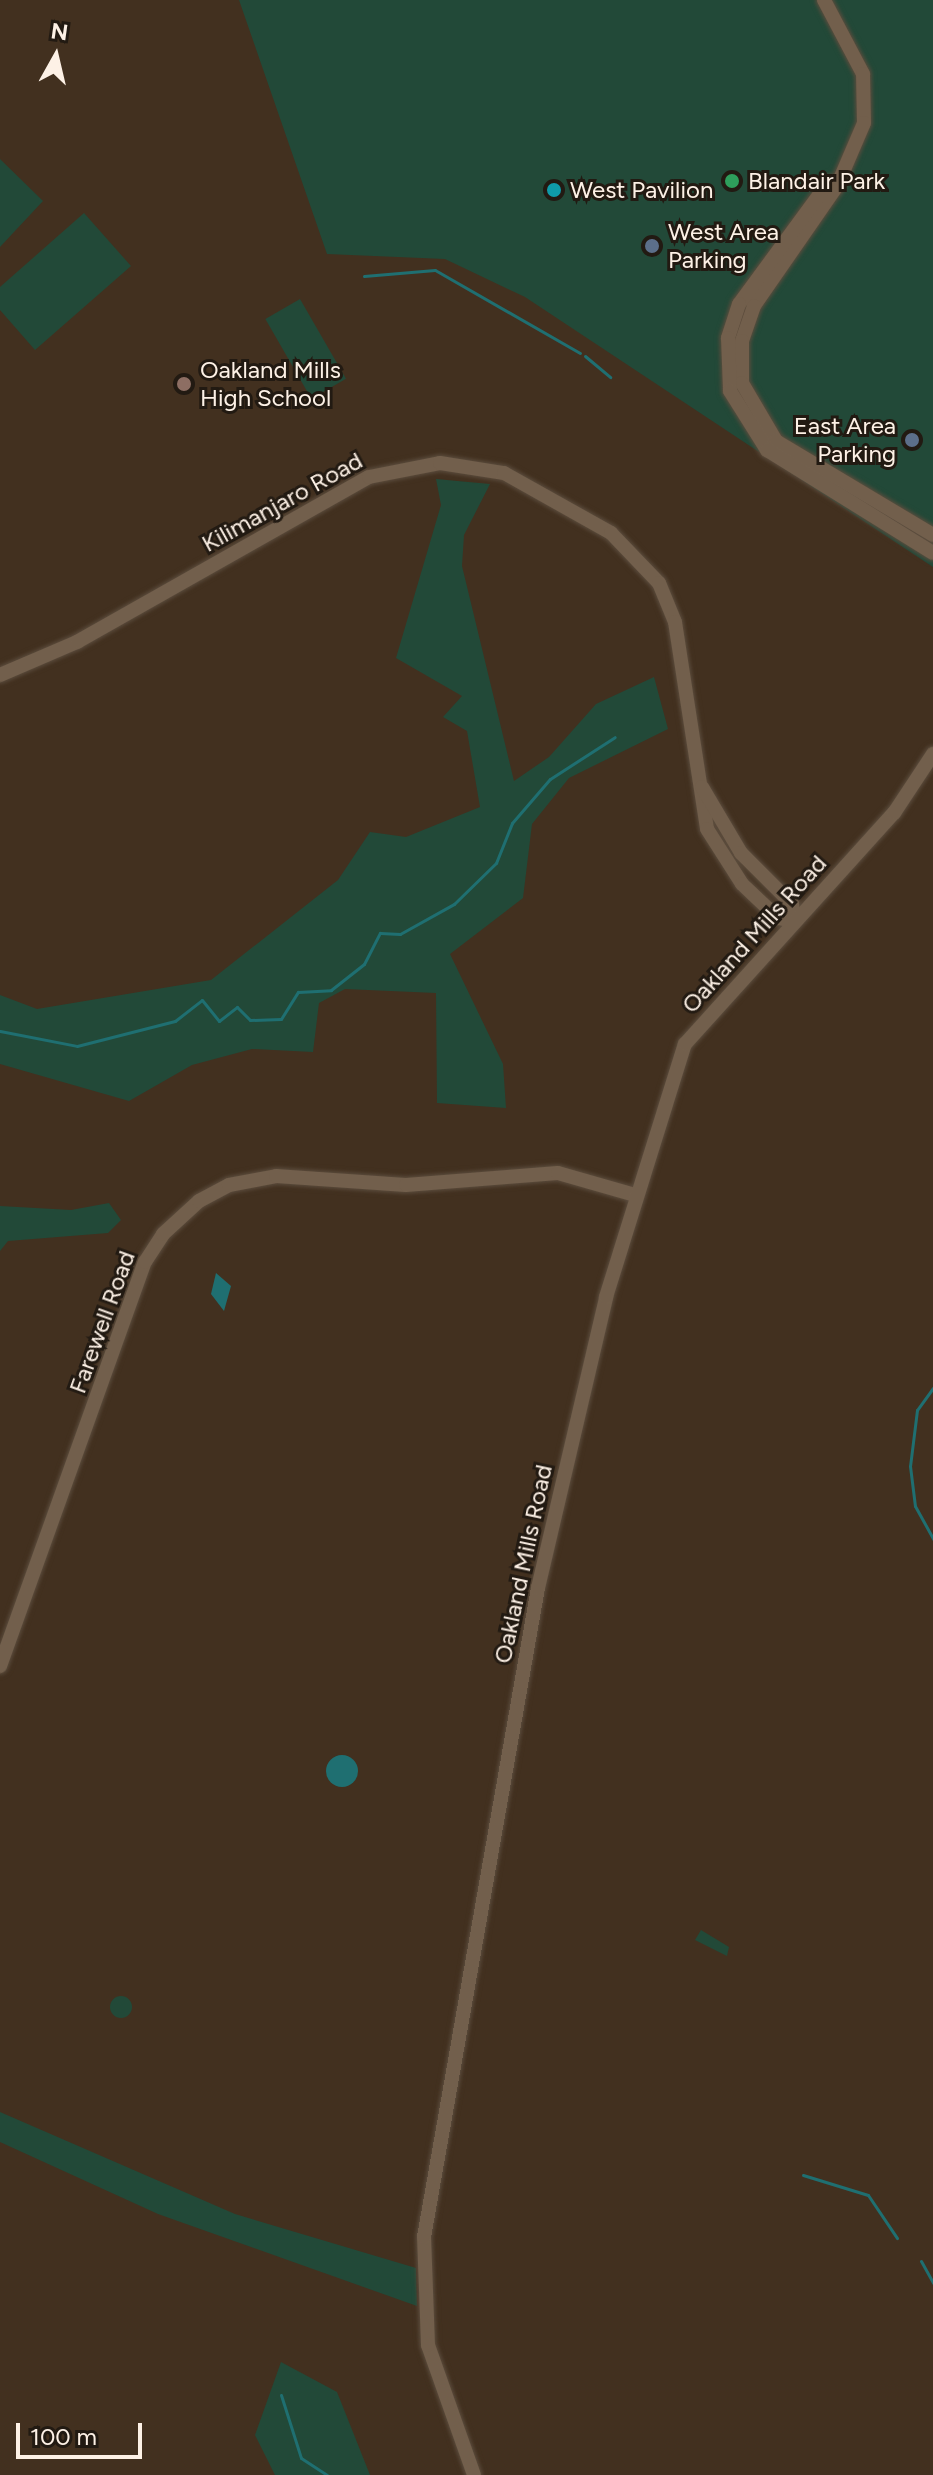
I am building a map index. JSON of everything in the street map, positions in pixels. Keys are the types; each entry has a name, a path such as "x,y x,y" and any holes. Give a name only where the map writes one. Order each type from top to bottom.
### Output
{"street":[{"path":"824,0 857,58 865,89 861,135 846,166 754,306 742,341 742,383 776,441 933,535"},
{"path":"846,166 739,304 728,338 730,391 767,450 933,553"},
{"name":"Kilimanjaro Road","path":"0,675 77,642 369,477 421,464 467,465 550,496 611,533 647,566 675,622 698,779 735,845 792,904 794,921"},
{"name":"Oakland Mills Road","path":"474,2475 428,2345 426,2222 545,1551 635,1195 685,1044 894,813 933,754"},
{"name":"Farewell Road","path":"0,1666 145,1262 199,1201 229,1185 276,1176 406,1185 558,1173 635,1195"}],"green space":[{"path":"239,0 933,0 933,567 525,297 445,259 327,254"},
{"path":"0,159 43,201 0,247"},
{"path":"84,213 131,266 35,350 0,310 0,287"},
{"path":"300,299 346,379 311,399 265,319"},
{"path":"436,479 490,484 464,535 462,566 514,781 549,757 596,704 654,677 668,729 569,778 532,824 523,898 450,954 503,1064 506,1108 437,1103 436,993 345,989 319,1003 313,1052 252,1049 192,1065 129,1101 0,1064 0,995 37,1009 211,980 338,880 370,832 406,837 480,807 467,731 443,717 462,696 396,658 441,505"},
{"path":"109,1203 121,1220 108,1233 8,1241 0,1251 0,1206 71,1210"},
{"path":"701,1930 729,1947 727,1956 695,1940"},
{"path":"121,1996 129,1999 132,2007 129,2015 121,2018 113,2015 110,2007 113,1999"},
{"path":"0,2112 235,2214 416,2268 417,2306 158,2214 0,2142"},
{"path":"281,2362 337,2392 370,2475 275,2475 255,2435"}],"water":[{"path":"216,1273 231,1286 224,1311 211,1294"},
{"path":"342,1755 353,1760 358,1771 353,1782 342,1787 331,1782 326,1771 331,1760"}],"waterway":[{"path":"364,276 435,270 580,353"},
{"path":"585,356 610,377"},
{"path":"0,1031 77,1046 175,1021 202,1000 219,1021 237,1007 250,1020 281,1019 298,992 331,990 364,964 380,933 400,934 454,904 496,863 512,823 550,779 615,737"},
{"path":"933,1388 917,1410 910,1466 915,1506 933,1539"},
{"path":"803,2175 868,2195 897,2238"},
{"path":"921,2261 933,2283"},
{"path":"281,2395 301,2458 327,2475"}],"place":[{"name":"Blandair Park","path":"732,181"},
{"name":"West Pavilion","path":"554,190"},
{"name":"West Area Parking","path":"652,246"},
{"name":"Oakland Mills High School","path":"184,384"},
{"name":"East Area Parking","path":"912,440"}]}
